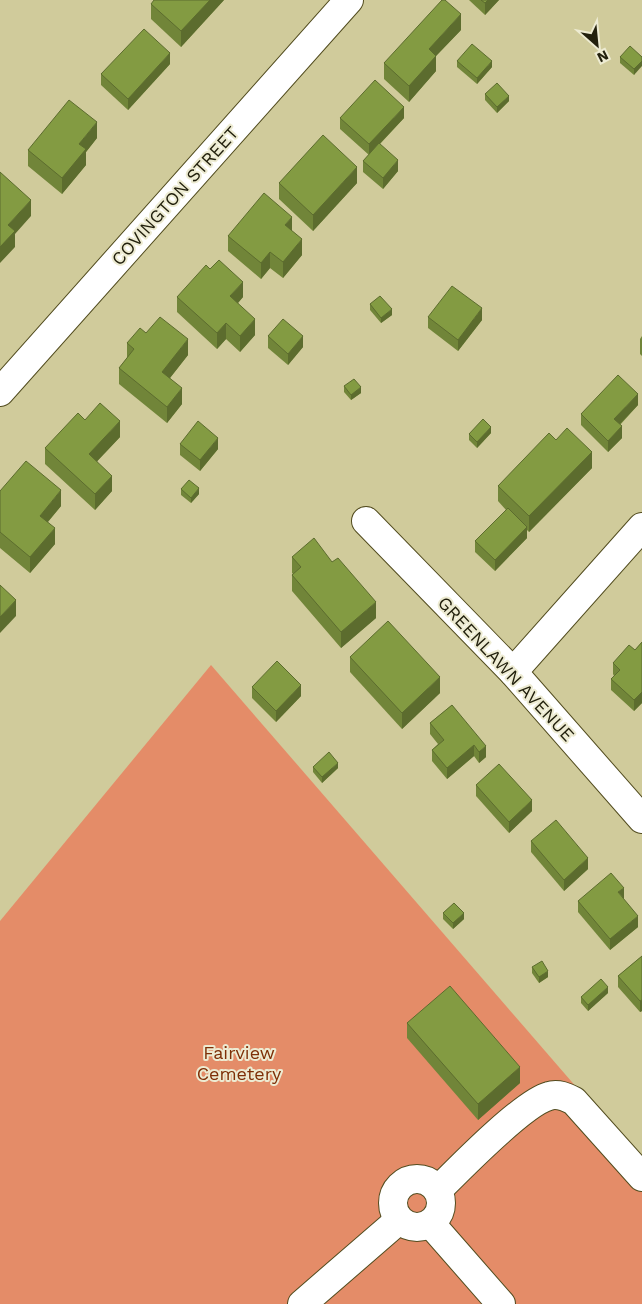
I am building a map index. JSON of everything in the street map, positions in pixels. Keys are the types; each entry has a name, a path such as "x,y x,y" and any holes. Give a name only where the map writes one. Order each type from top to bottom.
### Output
{"street":[{"name":"COVINGTON STREET","path":"0,392 349,0"},
{"name":"GREENLAWN AVENUE","path":"366,522 513,672 642,820"},
{"path":"513,672 642,527"},
{"path":"438,1190 516,1118 539,1100 551,1095 562,1096 574,1101 642,1176"},
{"path":"422,1179 431,1183 438,1190 442,1206 438,1216 431,1224 422,1228 412,1228 399,1220 394,1211 393,1201 396,1191 402,1184 411,1180 422,1179"},
{"path":"302,1304 399,1220"},
{"path":"431,1224 501,1304"}],"green space":[{"name":"Fairview Cemetery","path":"211,665 642,1163 642,1304 0,1304 0,921"}],"building":[{"path":"154,0 210,0 181,31 151,4"},
{"path":"442,0 445,0 461,14 429,49 436,56 409,86 384,63"},
{"path":"144,29 170,53 128,99 101,74"},
{"path":"472,44 492,61 477,78 457,61"},
{"path":"630,46 642,57 642,61 634,69 620,57"},
{"path":"375,80 404,107 369,144 340,118"},
{"path":"497,83 509,96 497,107 485,94"},
{"path":"69,100 97,122 79,144 86,149 62,178 28,150"},
{"path":"323,135 357,167 313,215 279,183"},
{"path":"379,143 398,160 383,178 363,161"},
{"path":"0,172 31,200 8,225 15,231 0,247"},
{"path":"264,193 292,217 285,225 302,239 283,262 270,252 261,263 228,236"},
{"path":"219,260 243,282 230,296 255,319 240,336 226,323 217,333 177,297 206,265 210,269"},
{"path":"452,286 482,308 458,340 428,317"},
{"path":"380,296 392,309 381,318 370,304"},
{"path":"160,317 188,339 162,372 182,388 167,407 119,368 134,349 127,343 140,328 146,333"},
{"path":"283,319 303,336 288,354 268,336"},
{"path":"618,375 638,394 614,419 622,426 608,441 581,414"},
{"path":"354,379 361,387 351,395 344,386"},
{"path":"100,403 120,421 89,454 112,476 95,494 45,448 78,413 85,420"},
{"path":"483,419 491,427 477,442 469,434"},
{"path":"198,421 218,438 200,460 180,444"},
{"path":"567,428 592,452 529,516 498,486 549,433 556,440"},
{"path":"26,461 61,490 40,516 55,528 30,557 0,532 0,491"},
{"path":"189,480 199,488 191,498 181,489"},
{"path":"508,508 527,527 495,560 475,541"},
{"path":"314,538 332,562 338,558 376,602 341,632 292,575 301,567 292,557"},
{"path":"0,585 16,600 0,617"},
{"path":"388,621 440,677 402,713 350,657"},
{"path":"642,642 642,692 634,700 611,679 620,670 613,663 629,645 635,650"},
{"path":"277,661 301,685 276,711 252,687"},
{"path":"452,705 486,746 479,752 474,745 447,768 432,750 444,740 430,723"},
{"path":"329,752 338,763 322,777 313,767"},
{"path":"499,764 532,800 509,822 476,785"},
{"path":"556,820 588,858 564,880 531,841"},
{"path":"611,873 624,888 618,892 638,916 610,939 578,901"},
{"path":"454,903 464,913 453,923 443,913"},
{"path":"642,956 642,1000 640,1001 618,976"},
{"path":"542,961 548,971 539,977 532,967"},
{"path":"601,979 608,987 588,1005 581,997"},
{"path":"450,986 520,1067 478,1104 407,1023"}]}
